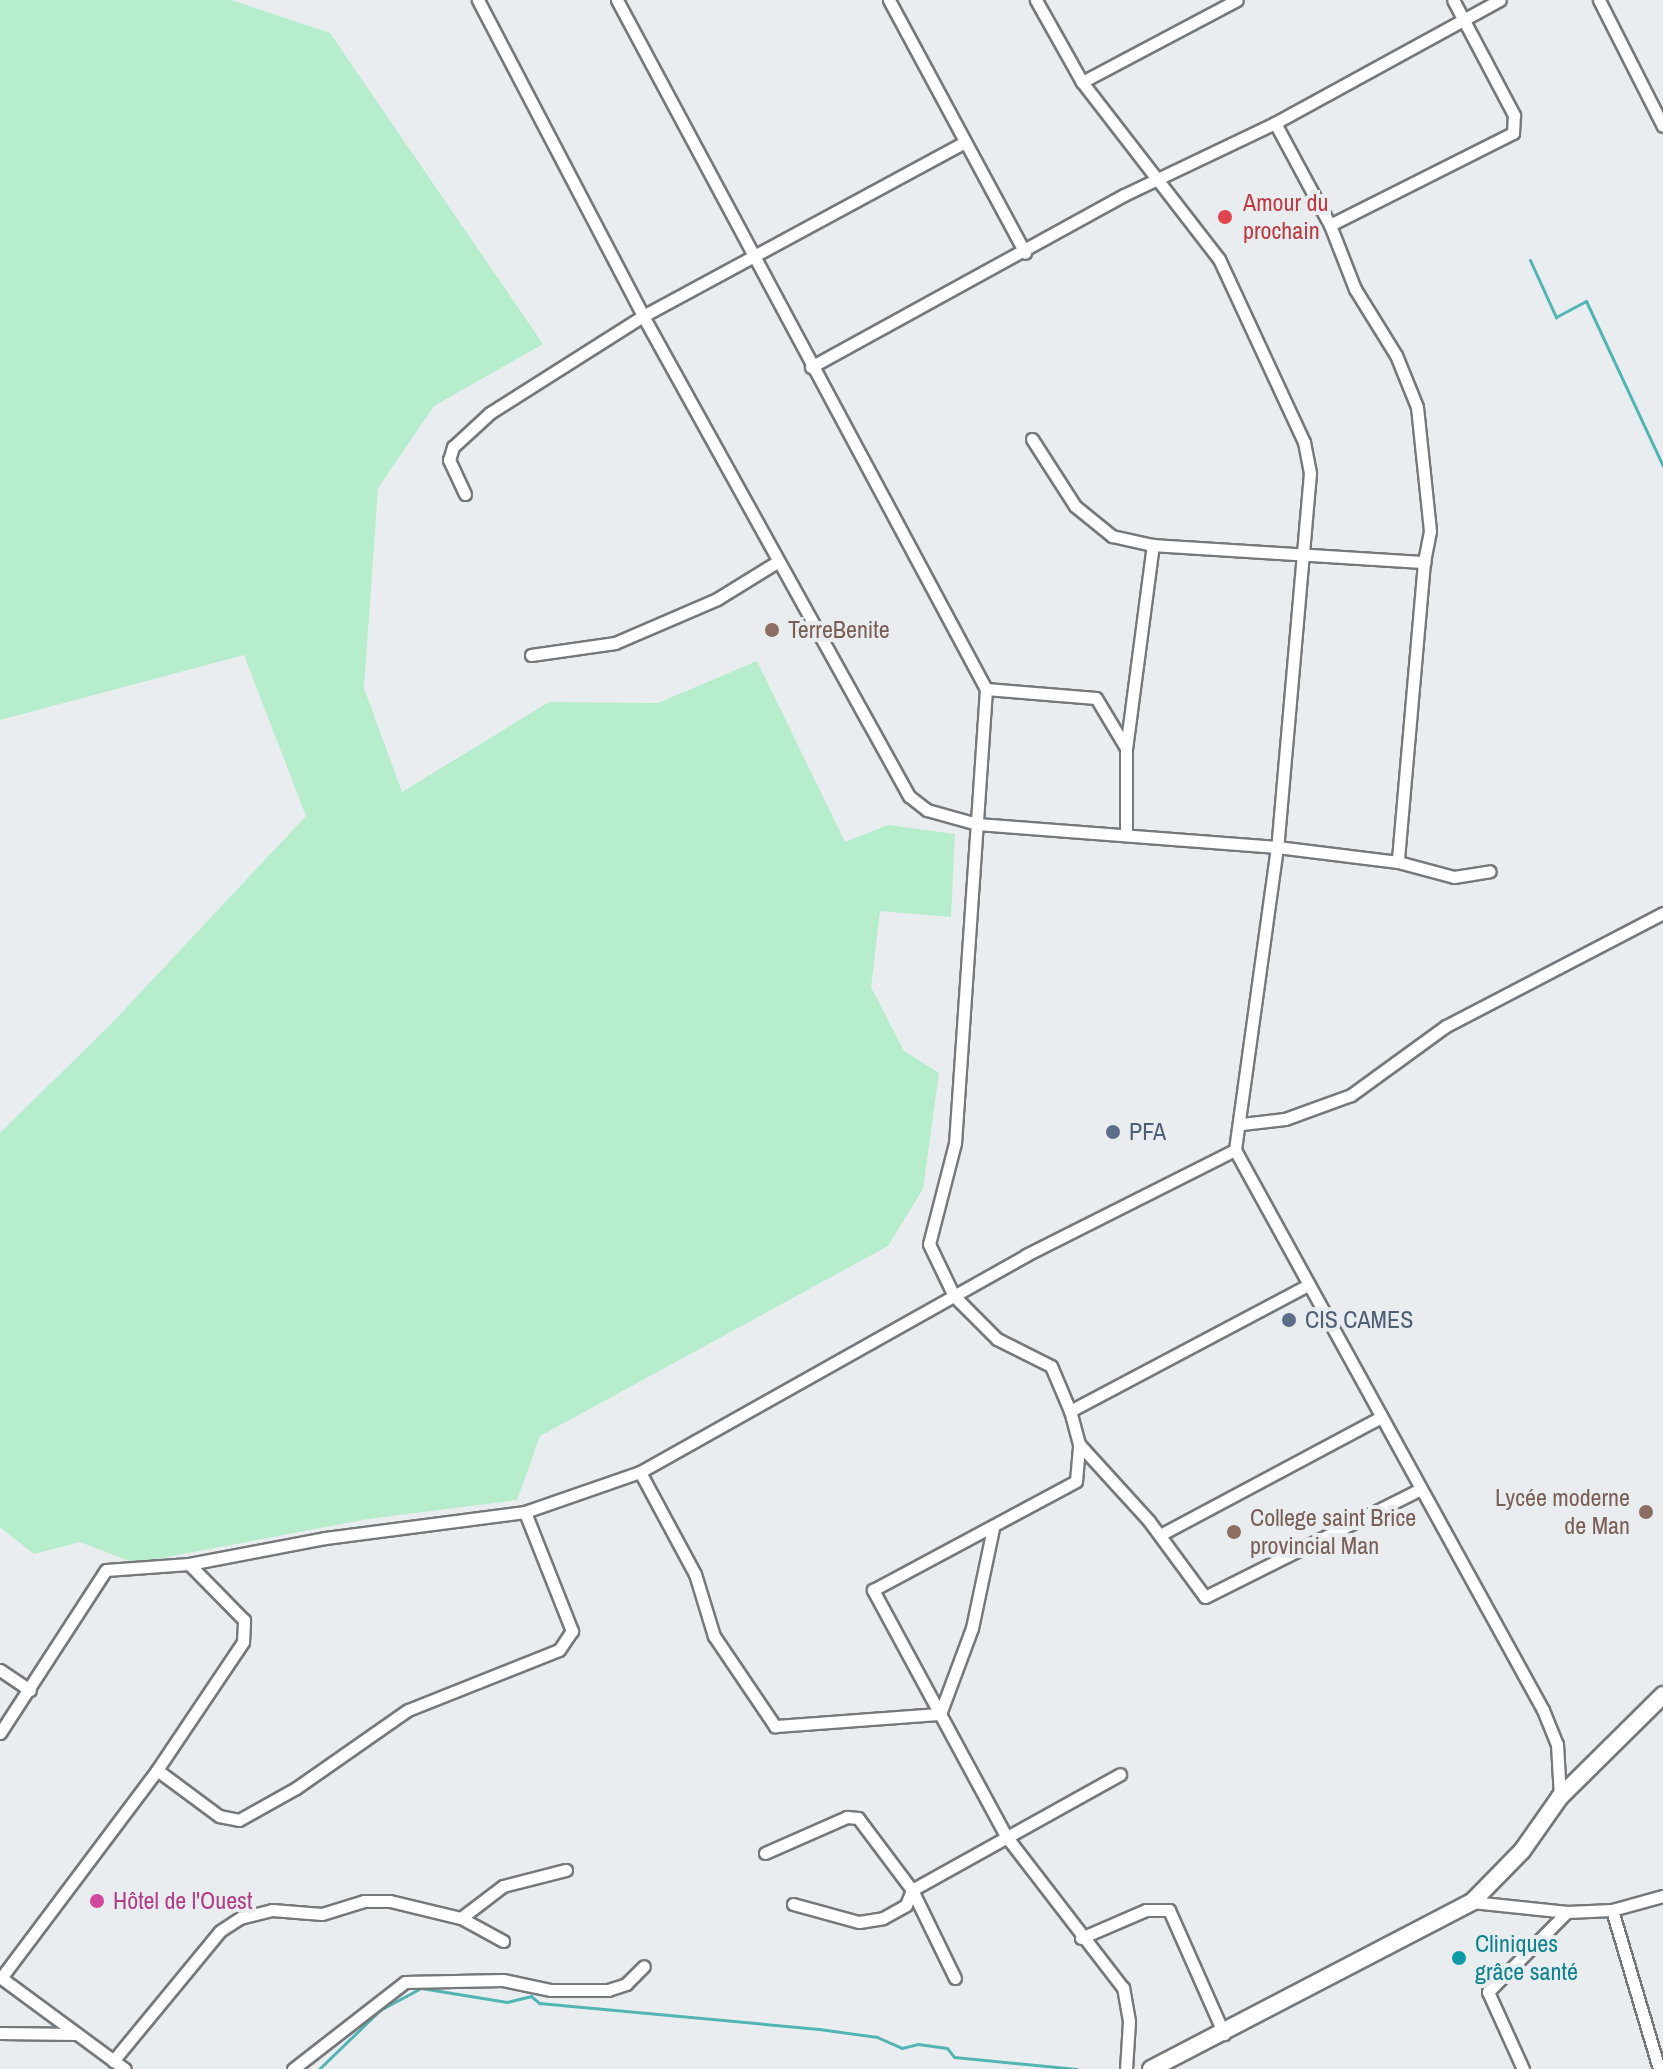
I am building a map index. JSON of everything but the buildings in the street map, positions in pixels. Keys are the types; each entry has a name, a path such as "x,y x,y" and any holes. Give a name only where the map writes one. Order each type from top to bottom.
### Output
{"main road":[{"path":"1151,2069 1224,2034 1472,1902 1522,1851 1560,1797 1663,1695"}],"street":[{"path":"478,0 643,316 909,796 927,810 977,824 1277,847 1398,862 1454,877 1490,871"},
{"path":"617,0 986,689 955,1143 930,1228 935,1263 954,1296 997,1339 1051,1366 1070,1411 1079,1444 1076,1481 873,1590 1006,1836 1081,1938 1123,1988 1129,2021 1126,2069"},
{"path":"889,0 1025,253"},
{"path":"1036,0 1082,82 1219,259 1304,442 1310,473 1277,847 1242,1124 1235,1150 1306,1286 1543,1710 1557,1744 1560,1797"},
{"path":"1082,82 1237,0"},
{"path":"1330,225 1513,133 1514,115 1453,0"},
{"path":"811,367 1025,253 1124,195 1160,181 1275,123 1463,17 1500,0"},
{"path":"1599,0 1663,126"},
{"path":"1275,123 1330,225 1342,262 1396,355 1417,407 1430,531 1424,562 1398,862"},
{"path":"465,494 449,460 462,437 490,413 643,316 965,142"},
{"path":"1032,439 1086,519 1112,536 1153,545 1303,557 1424,562"},
{"path":"1126,834 1126,749 1138,625 1153,545"},
{"path":"531,655 615,643 717,599 777,562"},
{"path":"986,689 1099,699 1126,749"},
{"path":"1242,1124 1285,1119 1351,1095 1446,1026 1663,913"},
{"path":"0,1733 106,1570 189,1564 325,1538 525,1512 640,1472 954,1296 1235,1150"},
{"path":"1070,1411 1306,1286"},
{"path":"1160,1535 1381,1417"},
{"path":"1079,1444 1160,1535 1202,1596 1208,1597 1419,1490"},
{"path":"640,1472 695,1574 714,1636 767,1720 787,1727 832,1718 940,1714"},
{"path":"157,1770 219,1816 239,1820 296,1788 408,1710 559,1650 572,1631 525,1512"},
{"path":"940,1714 972,1628 993,1528"},
{"path":"125,2069 1,1978 157,1770 247,1631 244,1620 189,1564"},
{"path":"0,1670 30,1690"},
{"path":"793,1904 859,1922 883,1918 906,1905 912,1890 1120,1774"},
{"path":"765,1853 847,1817 858,1818 912,1890 955,1978"},
{"path":"461,1918 503,1886 566,1870"},
{"path":"1472,1902 1567,1912 1612,1910 1663,1896"},
{"path":"113,2061 220,1931 240,1918 272,1910 322,1914 364,1901 390,1901 461,1918 503,1941"},
{"path":"1081,1938 1146,1910 1169,1910 1224,2034"},
{"path":"1612,1910 1659,2069"},
{"path":"1523,2069 1488,1992 1567,1912"},
{"path":"293,2069 405,1982 503,1980 551,1990 608,1990 626,1984 644,1966"},
{"path":"0,2033 77,2034"}],"green space":[{"path":"0,0 231,0 330,33 543,344 434,406 378,488 364,688 402,792 549,702 658,703 757,661 845,842 888,825 955,834 951,917 880,911 871,987 904,1051 939,1073 923,1189 888,1246 540,1436 517,1500 368,1519 135,1563 80,1542 34,1554 0,1527 0,1133 111,1024 306,816 244,655 0,720"}],"waterway":[{"path":"1530,260 1556,317 1586,301 1663,466"},
{"path":"319,2069 380,2010 421,1988 507,2002 531,1996 539,2003 819,2029 877,2037 902,2048 918,2044 947,2048 954,2057 1076,2069"}],"place":[{"name":"Amour du prochain","path":"1225,217"},
{"name":"TerreBenite","path":"772,630"},
{"name":"PFA","path":"1113,1132"},
{"name":"CIS CAMES","path":"1289,1320"},
{"name":"Lycée moderne de Man","path":"1646,1512"},
{"name":"College saint Brice provincial Man","path":"1234,1532"},
{"name":"Hôtel de l'Ouest","path":"97,1901"},
{"name":"Cliniques grâce santé","path":"1459,1958"}]}
